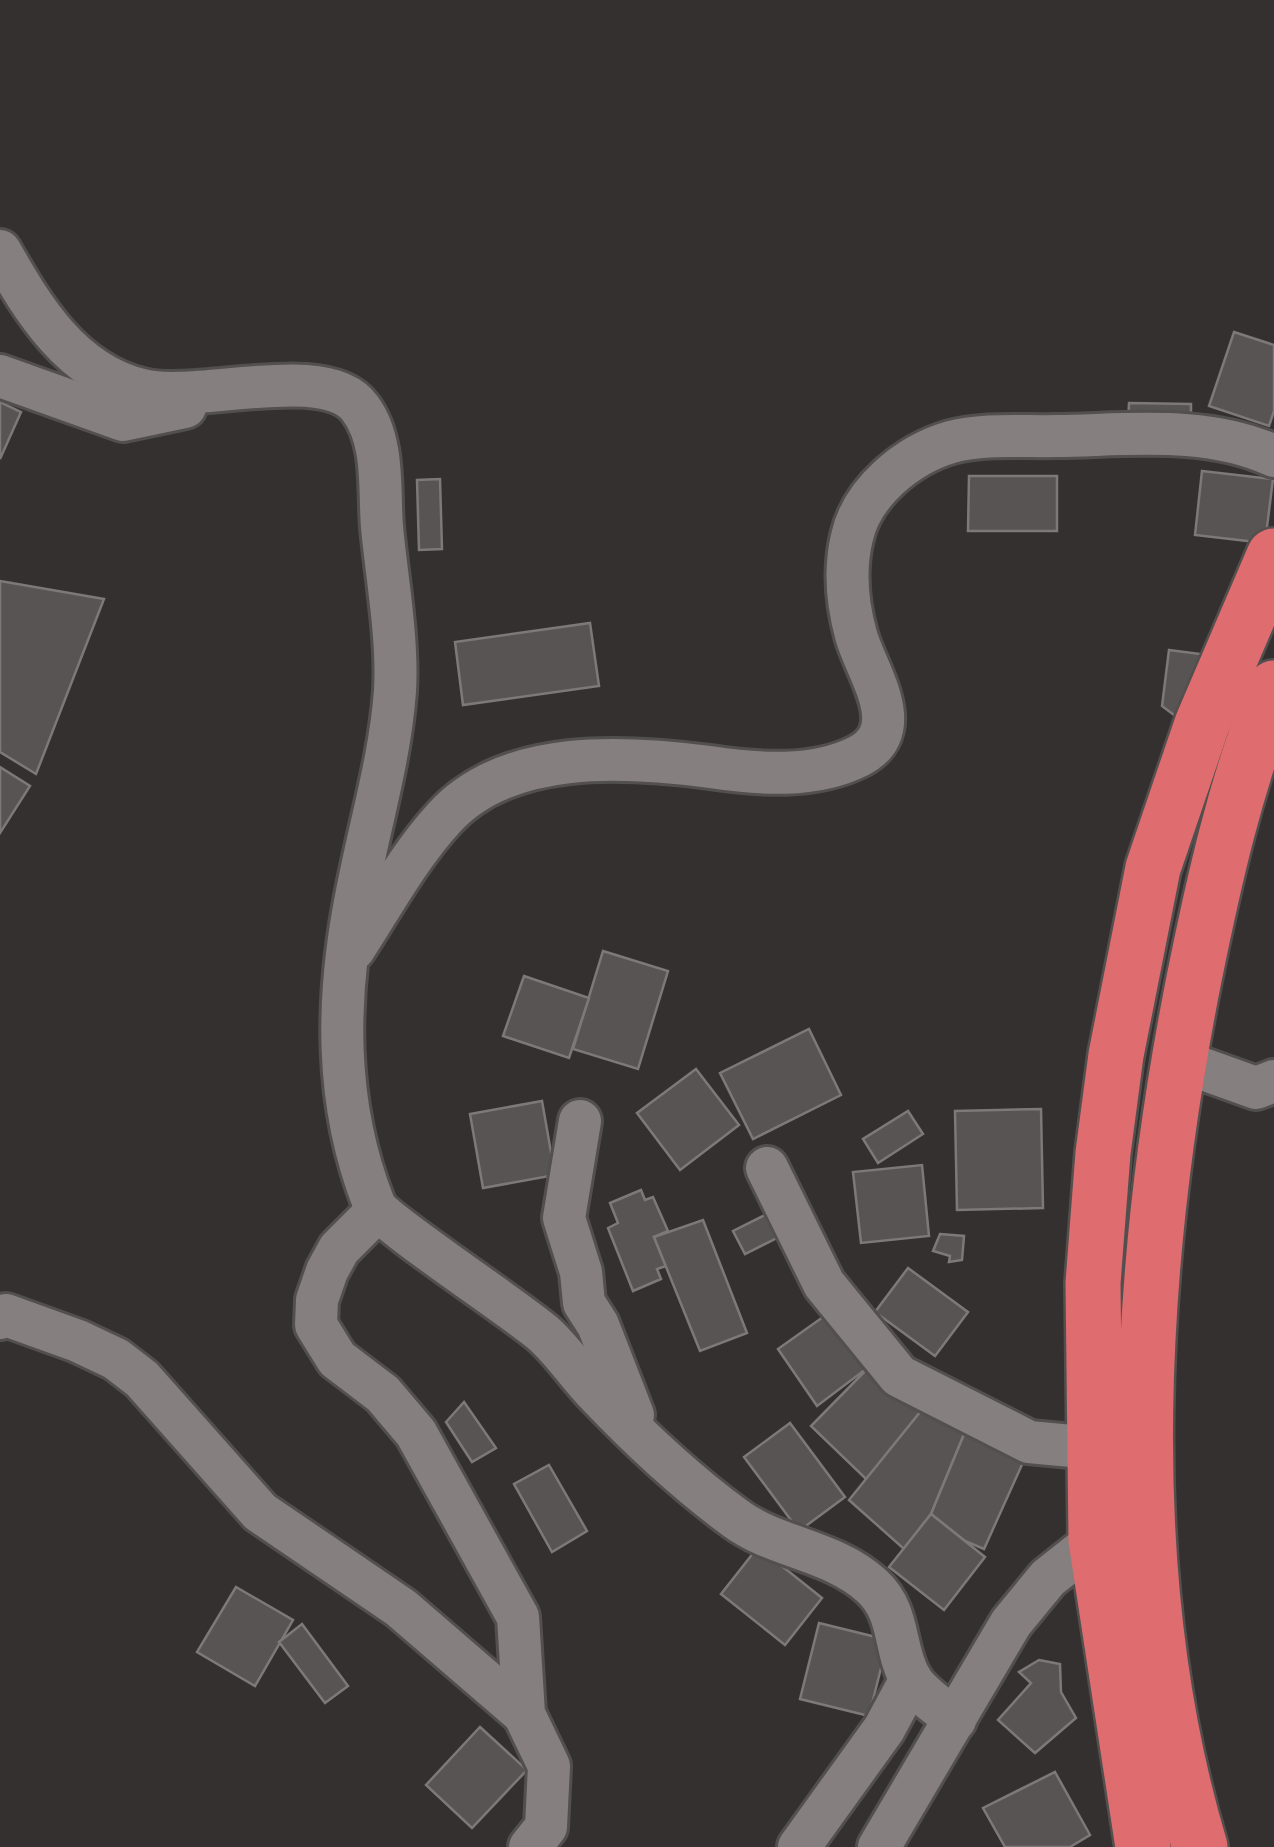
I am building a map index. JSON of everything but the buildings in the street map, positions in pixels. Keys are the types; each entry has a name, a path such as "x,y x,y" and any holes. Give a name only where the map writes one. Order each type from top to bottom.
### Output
{"highway":[{"path":"1143,1847 1096,1540 1094,1284 1103,1153 1116,1055 1153,868 1202,724 1274,556"},
{"path":"1200,1847 1166,1686 1149,1532 1145,1430 1162,1162 1212,888 1250,749 1274,688"}],"street":[{"path":"0,251 38,318 81,360 141,390 207,394 312,385 341,394 360,408 380,462 395,685 386,765 356,895 340,1014 343,1088 377,1211 546,1336 598,1395 741,1523 798,1545 869,1582 887,1602 895,1620 910,1679 956,1720"},
{"path":"0,376 122,420 188,406 207,394"},
{"path":"348,958 446,816 487,788 548,764 604,758 758,773 810,770 861,755 882,733 884,706 856,637 846,584 852,536 870,495 906,464 951,442 1010,437 1189,434 1254,447 1274,456"},
{"path":"1178,1060 1256,1088 1274,1082"},
{"path":"580,1121 564,1218 581,1272 584,1303 598,1325 644,1439"},
{"path":"767,1168 824,1284 899,1376 1029,1442 1093,1448"},
{"path":"377,1211 339,1249 327,1271 316,1300 316,1324 338,1359 383,1394 416,1433 518,1616 524,1714 549,1766 546,1826 530,1847"},
{"path":"0,1318 6,1315 78,1341 129,1369 260,1512 401,1608 524,1714"},
{"path":"879,1847 1011,1622 1048,1578 1096,1540"},
{"path":"798,1847 866,1756 910,1679"}]}
